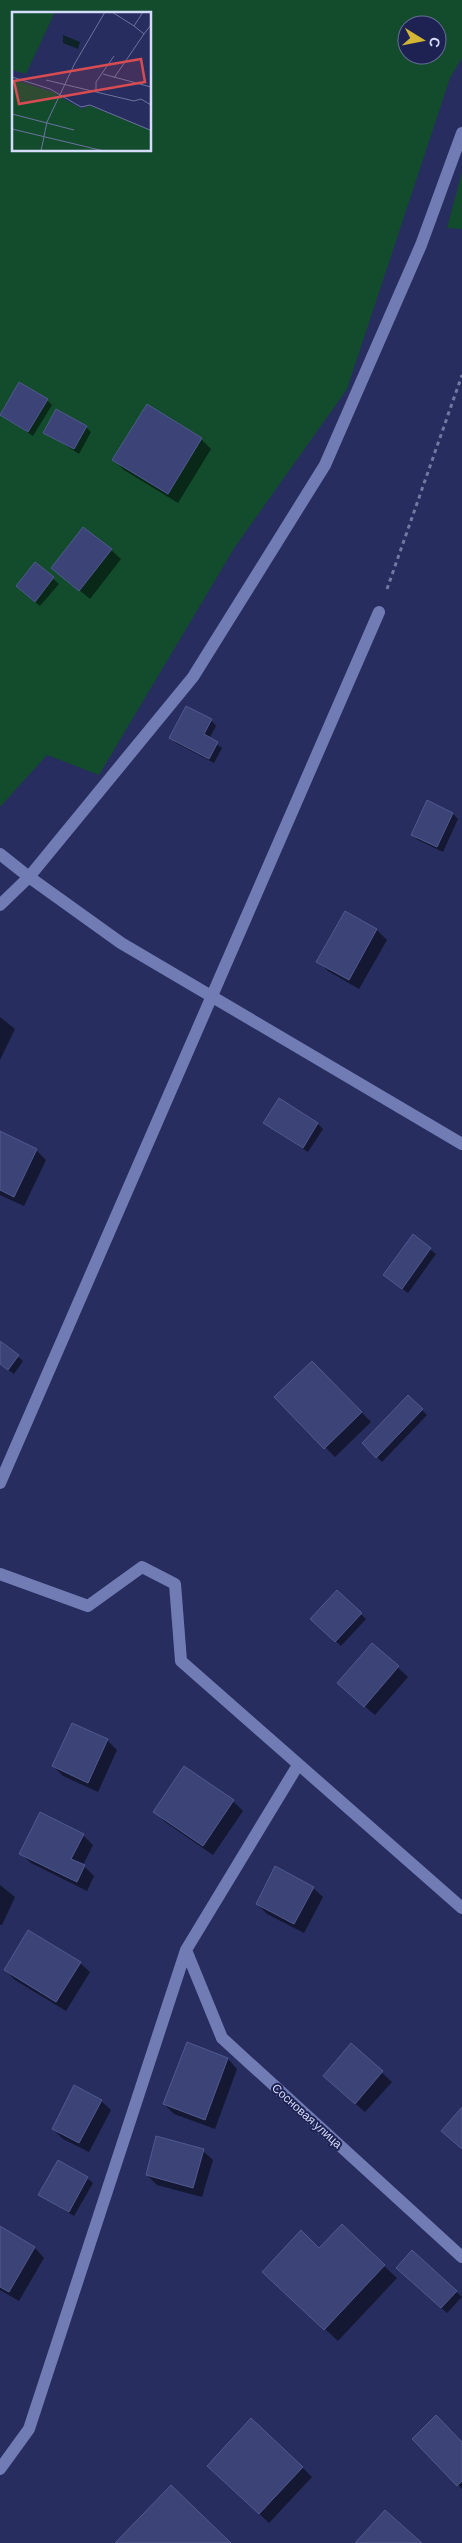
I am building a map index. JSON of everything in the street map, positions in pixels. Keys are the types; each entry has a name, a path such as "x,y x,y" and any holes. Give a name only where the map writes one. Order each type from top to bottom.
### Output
{"street":[{"path":"0,905 29,878 192,677 325,465 421,245 462,133"},
{"path":"0,1483 379,612"},
{"path":"0,854 29,878 121,943 462,1144"},
{"path":"0,1574 88,1606 142,1567 175,1584 181,1661 462,1908"},
{"path":"0,2469 29,2429 186,1950 298,1765"},
{"name":"Сосновая улица","path":"186,1950 222,2038 462,2257"}],"path":[{"path":"379,612 462,375"}],"green space":[{"path":"0,0 462,0 462,58 450,78 347,389 235,547 99,775 47,755 0,807"},
{"path":"462,172 462,229 447,228"}],"building":[{"path":"19,382 48,399 28,432 0,415"},
{"path":"147,404 202,438 168,494 112,460"},
{"path":"56,409 87,426 74,449 43,433"},
{"path":"83,527 112,549 79,591 51,568"},
{"path":"35,562 54,577 35,602 16,586"},
{"path":"186,706 212,719 204,734 218,742 209,759 169,738"},
{"path":"427,800 453,813 437,847 411,835"},
{"path":"345,911 377,929 349,980 316,962"},
{"path":"279,1098 318,1123 303,1148 263,1123"},
{"path":"0,1131 37,1149 14,1197 0,1190"},
{"path":"413,1234 431,1248 402,1289 383,1275"},
{"path":"0,1341 19,1355 8,1370 0,1364"},
{"path":"312,1361 362,1412 324,1449 274,1397"},
{"path":"408,1395 423,1409 376,1458 362,1443"},
{"path":"337,1590 362,1613 335,1642 310,1619"},
{"path":"372,1643 399,1666 364,1707 337,1683"},
{"path":"72,1723 108,1739 88,1783 52,1766"},
{"path":"184,1766 234,1800 203,1846 153,1812"},
{"path":"40,1812 84,1834 71,1859 85,1865 77,1882 19,1854"},
{"path":"275,1866 314,1887 294,1924 256,1904"},
{"path":"28,1930 81,1962 56,2002 4,1970"},
{"path":"187,2042 228,2058 205,2120 163,2104"},
{"path":"351,2043 383,2071 355,2104 323,2076"},
{"path":"74,2085 102,2100 79,2143 52,2129"},
{"path":"462,2107 462,2149 441,2131"},
{"path":"156,2136 204,2149 193,2188 146,2175"},
{"path":"58,2160 88,2177 69,2212 38,2195"},
{"path":"342,2224 385,2265 324,2330 262,2272 301,2230 319,2248"},
{"path":"0,2226 35,2247 9,2292 0,2287"},
{"path":"412,2250 457,2291 441,2308 396,2268"},
{"path":"436,2415 462,2442 462,2481 457,2486 412,2439"},
{"path":"251,2418 303,2467 259,2514 207,2466"},
{"path":"171,2485 231,2543 115,2543"},
{"path":"385,2510 422,2543 355,2543"}]}
